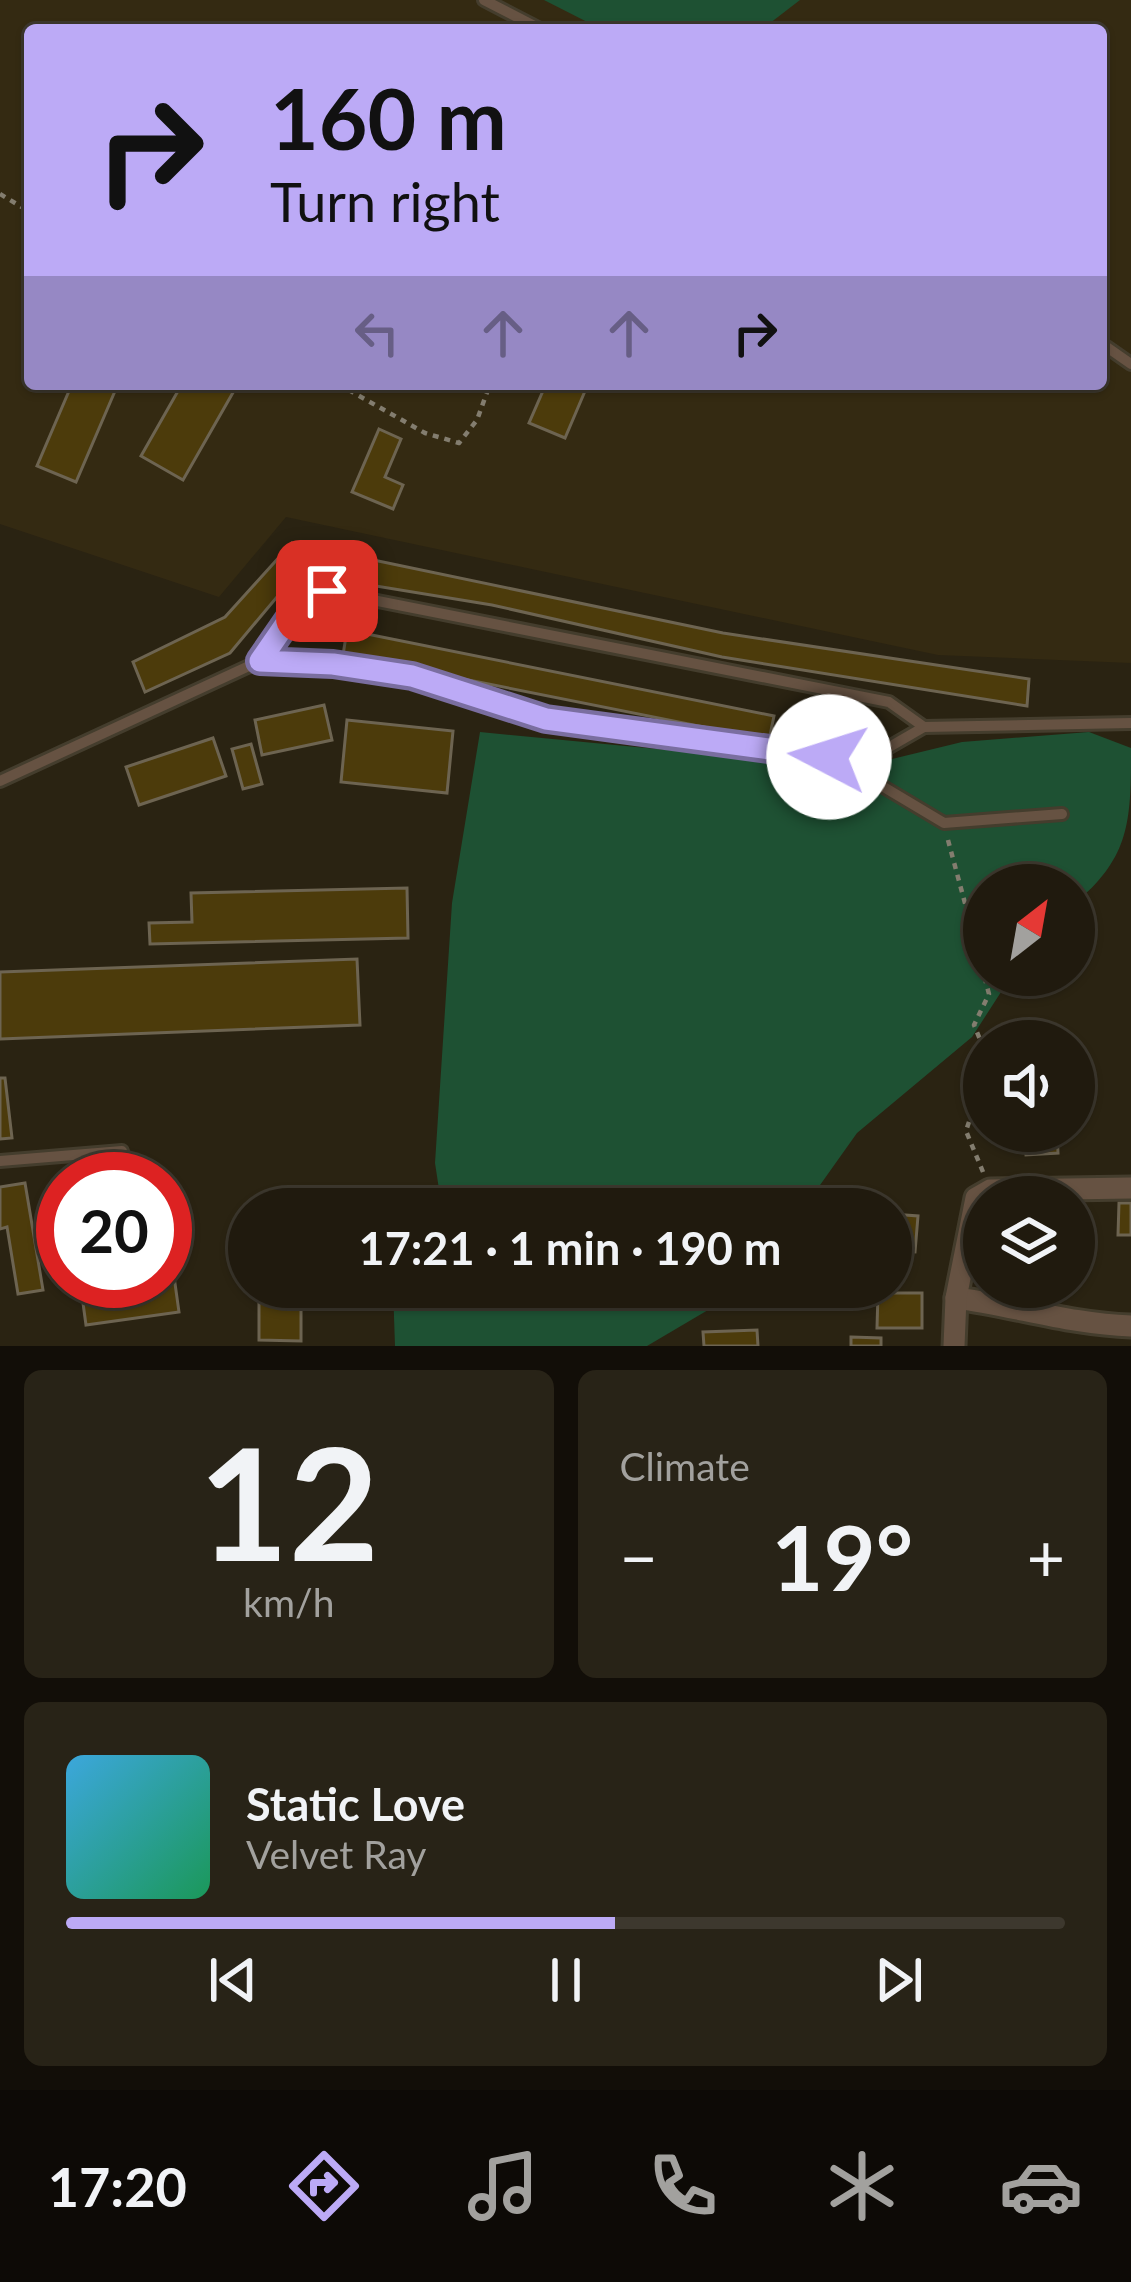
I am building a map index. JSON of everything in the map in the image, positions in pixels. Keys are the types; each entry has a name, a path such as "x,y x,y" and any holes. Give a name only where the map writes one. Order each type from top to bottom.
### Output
{"street":[{"path":"1095,1189 1131,1188"},
{"path":"953,1346 963,1263"},
{"path":"956,1298 1016,1306 1060,1321 1131,1325"}],"lane":[{"path":"484,0 530,24"},
{"path":"260,661 300,603 327,591 889,702 924,727"},
{"path":"0,781 260,661 333,664 412,676 546,719 720,747 865,761 924,727 1131,722"},
{"path":"865,761 877,783 944,823 1062,814"},
{"path":"0,1160 122,1151"}],"path":[{"path":"348,390 424,434 459,443 477,420 488,390"},
{"path":"944,823 963,895"}],"shaded area":[{"path":"0,0 1131,0 1131,663 938,655 286,517 219,597 0,524"}],"green space":[{"path":"544,0 800,0 769,24 591,24"},
{"path":"480,732 855,768 962,742 1089,732 1131,748 1124,835 1095,885 1095,864 963,864 963,996 998,996 983,1020 963,1020 963,1045 857,1133 818,1188 439,1188 435,1163 452,903"},
{"path":"394,1308 711,1308 647,1346 395,1346"}],"building":[{"path":"69,390 115,390 76,482 37,466"},
{"path":"179,390 234,390 183,480 141,456"},
{"path":"543,390 585,390 565,438 529,423"},
{"path":"379,429 401,439 385,477 403,485 393,509 352,492"},
{"path":"292,543 723,633 1029,679 1027,706 722,657 492,605 297,573 230,653 145,692 133,662 225,617"},
{"path":"347,630 774,716 769,740 343,655"},
{"path":"324,705 332,740 262,755 255,720"},
{"path":"347,720 453,731 447,793 341,782"},
{"path":"213,738 226,776 139,805 126,767"},
{"path":"251,744 262,784 243,789 232,749"},
{"path":"407,888 408,938 150,944 149,923 192,922 191,893"},
{"path":"357,959 360,1025 0,1039 0,972"},
{"path":"0,1078 5,1078 12,1138 0,1139"},
{"path":"25,1183 36,1248 36,1291 18,1294 7,1227 0,1229 0,1187"},
{"path":"1119,1203 1131,1203 1131,1235 1118,1235"},
{"path":"912,1216 918,1216 912,1252"},
{"path":"912,1293 922,1293 922,1328 877,1328 878,1308 912,1308"},
{"path":"84,1308 178,1308 179,1312 86,1325"},
{"path":"259,1308 301,1308 301,1341 259,1340"},
{"path":"757,1330 758,1346 704,1346 703,1332"},
{"path":"851,1337 881,1338 881,1346 851,1346"}],"route":[{"path":"327,591 300,603 260,661 333,664 412,676 546,719 720,747 829,757"}]}
